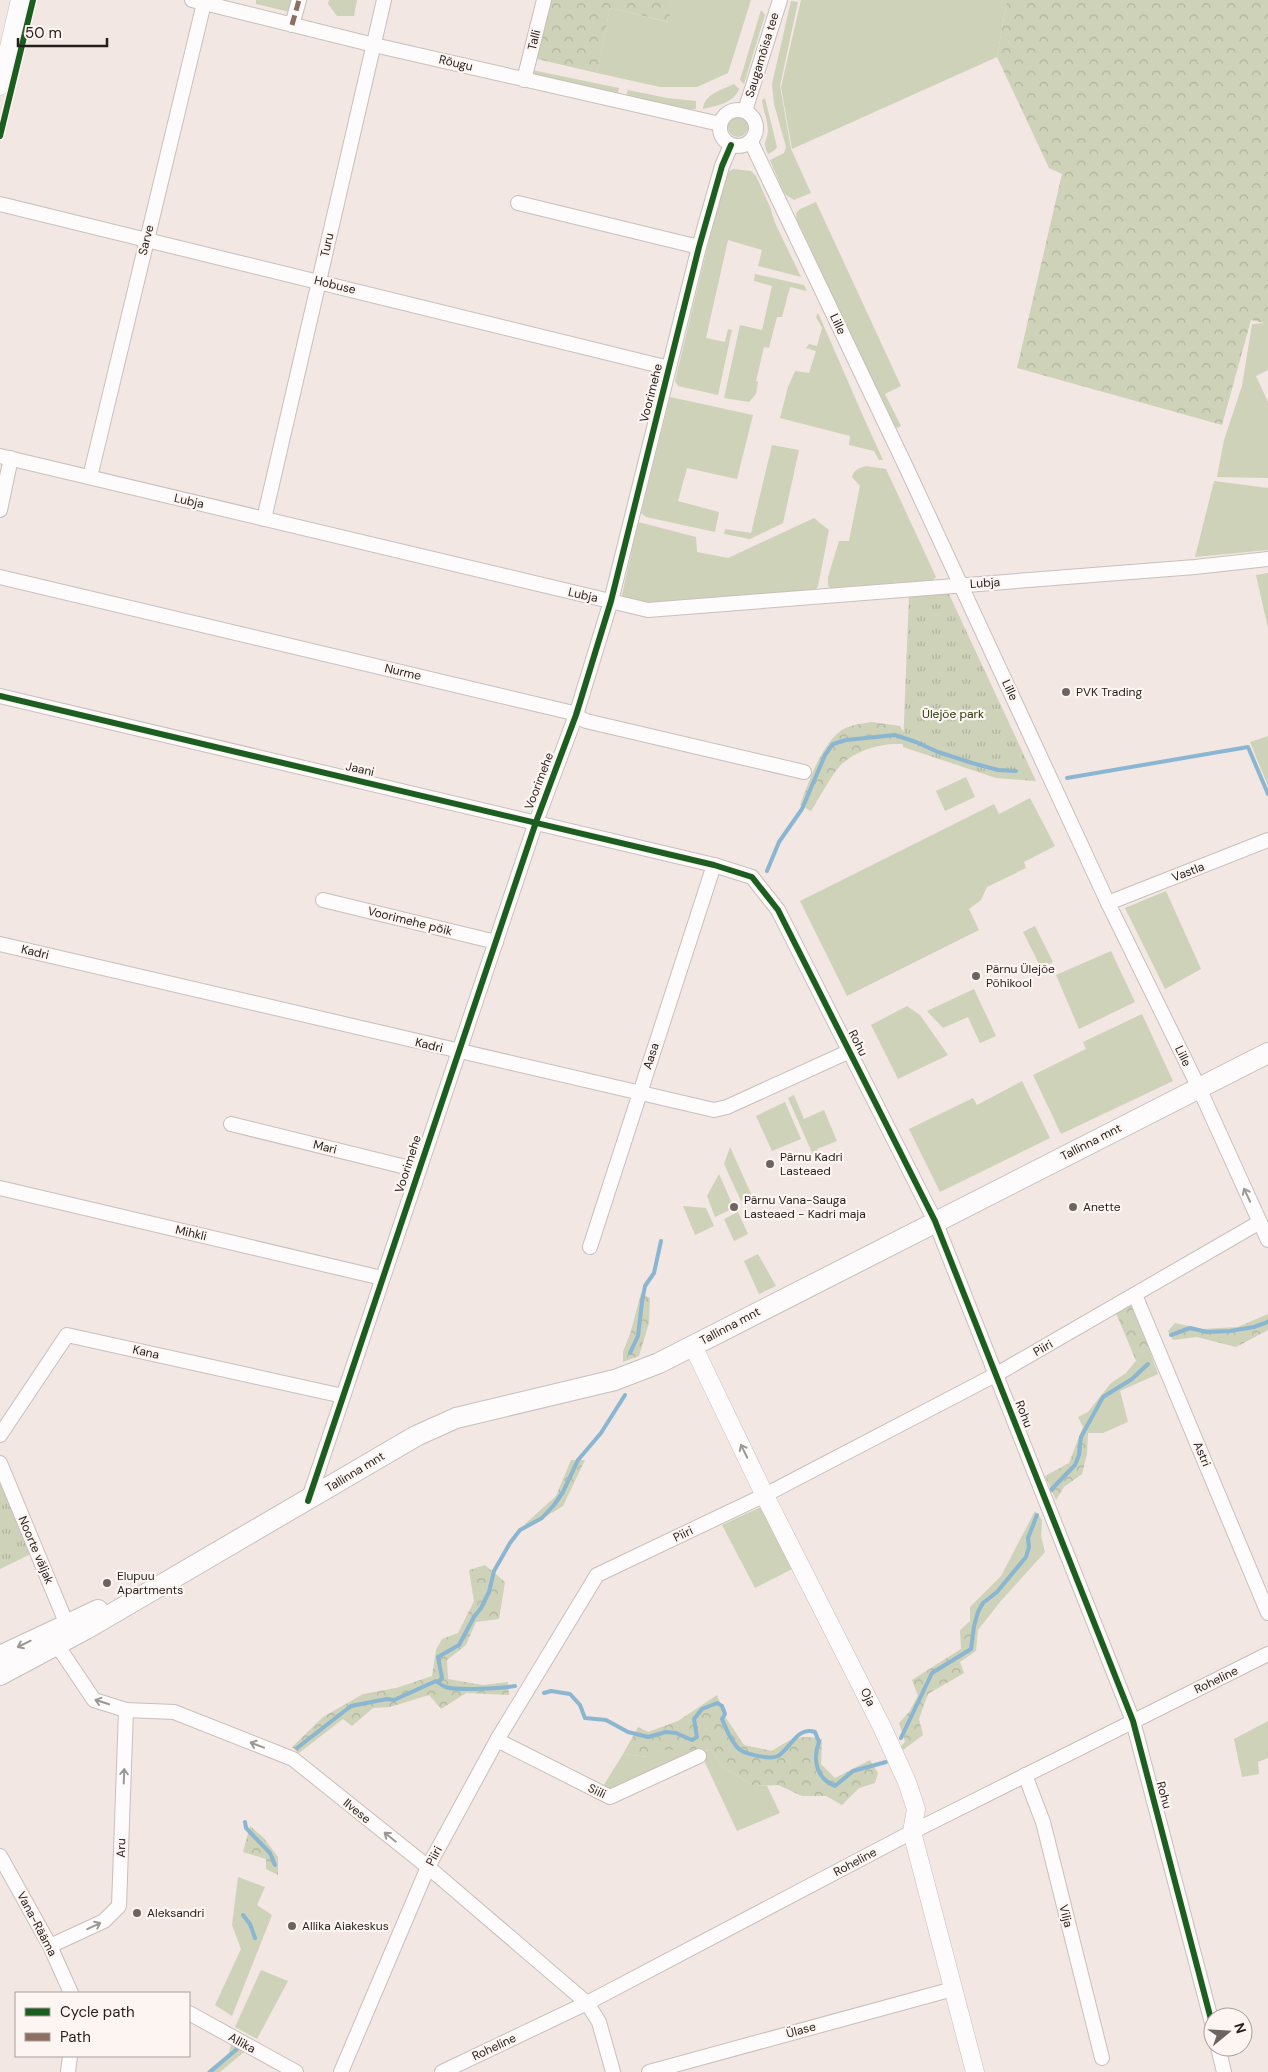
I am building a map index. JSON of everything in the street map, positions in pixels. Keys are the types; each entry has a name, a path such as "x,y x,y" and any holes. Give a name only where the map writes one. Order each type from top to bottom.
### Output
{"main road":[{"name":"Tallinna mnt","path":"0,1675 61,1635 184,1573 416,1436 456,1418 615,1380 659,1363 1268,1053"},
{"name":"Tallinna mnt","path":"0,1656 61,1635"}],"street":[{"path":"0,86 20,0"},
{"path":"292,25 299,0"},
{"name":"Turu","path":"264,519 384,0"},
{"name":"Talli","path":"524,80 544,0"},
{"name":"Saugamõisa tee","path":"745,111 780,0"},
{"name":"Rõugu","path":"198,2 374,45 720,124"},
{"name":"Sarve","path":"90,477 146,239 198,2"},
{"path":"739,110 745,111 754,119 756,125 755,137 751,142 742,146 731,145 722,136 720,124 727,114 739,110"},
{"name":"Lille","path":"751,142 961,585 1108,904 1199,1088 1268,1240"},
{"name":"Voorimehe","path":"308,1501 536,822 576,715 611,601 699,247 722,166 731,145"},
{"name":"Hobuse","path":"0,204 669,368"},
{"path":"518,204 699,247"},
{"path":"0,510 6,457"},
{"name":"Lubja","path":"6,457 648,610 1195,567 1268,559"},
{"name":"Nurme","path":"0,577 569,712 586,720 804,772"},
{"name":"Jaani","path":"0,696 714,865"},
{"name":"Vastla","path":"1108,904 1268,840"},
{"name":"Rohu","path":"714,865 752,877 778,910 935,1221 1133,1721 1208,2007"},
{"name":"Aasa","path":"590,1247 638,1094 714,865"},
{"name":"Voorimehe põik","path":"323,900 496,942"},
{"name":"Kadri","path":"0,944 638,1094 714,1110 727,1107 850,1051"},
{"name":"Mari","path":"231,1124 418,1170"},
{"name":"Mihkli","path":"0,1188 382,1278"},
{"name":"Piiri","path":"341,2072 428,1867 497,1740 597,1575 765,1495 996,1374 1260,1222"},
{"name":"Astri","path":"1135,1295 1268,1613"},
{"name":"Kana","path":"0,1435 67,1335 343,1396"},
{"name":"Oja","path":"693,1346 765,1495 858,1677 907,1782 916,1809 912,1832 975,2072"},
{"name":"Noorte väljak","path":"0,1463 61,1635"},
{"name":"Ilvese","path":"61,1635 94,1700 126,1710 174,1712 292,1759 428,1867 587,2004 599,2022 613,2072"},
{"name":"Roheline","path":"442,2072 587,2004 912,1832 1268,1654"},
{"name":"Aru","path":"50,1946 104,1921 119,1906 126,1710"},
{"name":"Siili","path":"497,1740 610,1798 699,1756"},
{"name":"Vilja","path":"1025,1775 1043,1822 1102,2058"},
{"name":"Vana-Rääma","path":"0,1856 50,1946 72,1992"},
{"name":"Ülase","path":"649,2072 953,1989"},
{"name":"Allika","path":"190,2015 296,2072"},
{"path":"68,2072 70,2057"},
{"path":"1220,2057 1224,2072"}],"green space":[{"path":"256,0 292,0 290,12 256,4"},
{"path":"329,0 357,0 354,16 337,16 328,4"},
{"path":"550,0 671,0 669,22 610,8 597,73 537,59"},
{"path":"671,0 751,0 728,73 697,87 660,87 597,73 610,8 668,22"},
{"path":"801,0 1007,0 997,57 792,149 781,87"},
{"path":"1007,0 1268,0 1268,324 1251,320 1222,425 1017,368 1062,174 1049,168 997,57"},
{"path":"791,1 798,2 780,86 791,149 811,193 794,200 783,191 770,160 784,153 786,147 774,104 772,84"},
{"path":"761,10 765,15 744,84 740,80"},
{"path":"532,70 619,88 618,93 615,95 534,77 531,73"},
{"path":"734,84 739,89 733,98 724,103 703,109 710,96"},
{"path":"628,90 667,98 696,101 696,109 672,109 626,96"},
{"path":"765,98 777,147 768,154 765,144 768,127 762,100"},
{"path":"738,117 745,120 748,127 745,134 738,137 731,134 728,127 731,120"},
{"path":"734,169 751,171 756,176 775,223 801,277 758,266 762,250 728,240 706,338 725,342 728,329 732,330 718,395 678,386 675,381 721,191 729,171"},
{"path":"816,202 901,386 885,394 901,426 897,428 892,423 797,220 796,213 800,209"},
{"path":"755,274 804,285 807,291 790,287 782,317 777,317 769,348 764,347 756,381 758,382 756,394 749,402 724,398 740,325 762,330 772,286 754,281"},
{"path":"818,313 883,460 879,460 874,451 849,445 850,436 780,418 788,387 795,371 809,373 816,351 806,348 809,344 817,346 822,328 816,317"},
{"path":"1268,323 1268,370 1256,376 1268,402 1268,478 1217,477 1224,440 1242,386 1252,324"},
{"path":"670,397 753,415 737,479 687,468 678,501 719,512 715,532 646,517 641,513"},
{"path":"772,445 799,450 783,523 750,539 724,534 725,529 751,533"},
{"path":"866,466 886,469 936,577 933,580 830,588 828,586 828,577 839,541 849,541 860,486 852,477 857,470"},
{"path":"1214,481 1268,488 1268,550 1195,557"},
{"path":"814,518 829,530 818,586 814,592 651,605 625,601 622,595 638,522 696,537 697,552 728,558"},
{"path":"1268,573 1268,628 1256,575"},
{"name":"Ülejõe park","path":"948,592 1036,781 996,778 903,747 909,595"},
{"path":"871,722 900,726 911,746 902,744 884,745 856,754 838,768 811,811 800,805 815,767 831,740 845,728"},
{"path":"1268,736 1268,786 1250,742"},
{"path":"966,777 975,797 945,811 936,791"},
{"path":"1030,798 1055,846 1024,862 1026,868 987,887 981,900 969,909 979,930 847,996 800,901 994,804 999,814"},
{"path":"1166,891 1201,969 1165,989 1125,908"},
{"path":"1035,926 1053,962 1041,968 1023,932"},
{"path":"1111,951 1135,1002 1079,1029 1056,975"},
{"path":"974,989 996,1036 980,1043 968,1017 943,1028 927,1011"},
{"path":"907,1006 920,1015 948,1055 898,1079 871,1025"},
{"path":"1142,1014 1173,1081 1061,1134 1033,1075 1086,1049 1083,1042"},
{"path":"1022,1081 1050,1138 940,1192 909,1129 973,1098 977,1105"},
{"path":"794,1095 804,1119 824,1110 837,1141 817,1149 818,1153 813,1155 788,1098"},
{"path":"785,1102 801,1139 772,1151 756,1116"},
{"path":"730,1147 752,1196 741,1201 724,1164"},
{"path":"719,1174 734,1208 715,1217 707,1196"},
{"path":"683,1206 706,1208 714,1226 695,1235"},
{"path":"738,1212 748,1234 734,1241 724,1219"},
{"path":"758,1254 776,1286 759,1294 744,1261"},
{"path":"641,1293 650,1298 649,1323 639,1356 623,1362 623,1352 631,1331"},
{"path":"1128,1305 1133,1305 1148,1346 1136,1361 1116,1313"},
{"path":"1268,1314 1268,1330 1236,1347 1197,1337 1173,1340 1168,1331 1175,1323 1202,1329 1238,1327"},
{"path":"1148,1346 1158,1374 1120,1391 1128,1422 1103,1433 1088,1433 1078,1417 1088,1412 1111,1383 1126,1373"},
{"path":"1083,1427 1088,1433 1087,1454 1082,1474 1064,1487 1056,1500 1045,1476 1069,1463"},
{"path":"571,1460 585,1460 563,1506 527,1528 525,1524 556,1496"},
{"path":"0,1480 33,1553 0,1569"},
{"path":"763,1506 794,1568 755,1588 722,1525"},
{"path":"1035,1511 1042,1520 1041,1536 1045,1552 1000,1602 978,1630 970,1621 970,1607 1001,1576"},
{"path":"485,1565 505,1582 499,1619 476,1622 466,1645 447,1660 448,1679 483,1685 508,1682 509,1695 466,1693 441,1709 429,1695 390,1707 373,1708 352,1726 343,1719 299,1753 292,1747 323,1717 363,1694 396,1688 432,1676 436,1650 442,1639 458,1633 474,1601 469,1570"},
{"path":"970,1621 978,1630 976,1651 960,1662 964,1673 928,1694 919,1719 923,1735 903,1750 901,1746 905,1742 899,1723 909,1712 918,1696 912,1680 961,1649 960,1630"},
{"path":"717,1695 726,1718 744,1745 772,1751 796,1738 822,1739 821,1764 835,1778 870,1760 878,1773 875,1783 859,1788 842,1805 826,1796 802,1796 778,1785 754,1786 723,1767 711,1750 663,1750 649,1757 623,1754 638,1727 648,1732 678,1721"},
{"path":"1268,1721 1268,1758 1258,1762 1259,1774 1242,1777 1234,1739"},
{"path":"663,1750 711,1750 723,1767 754,1786 767,1786 780,1813 737,1831 700,1752 612,1792 602,1788 623,1754 648,1757"},
{"path":"250,1826 263,1837 278,1857 278,1875 266,1869 266,1859 243,1852"},
{"path":"238,1877 265,1887 257,1905 272,1915 232,2016 215,2005 241,1949 232,1925"},
{"path":"261,1970 288,1981 257,2039 235,2027"},
{"path":"231,2044 244,2052 220,2072 206,2072 229,2053"}],"waterway":[{"path":"767,871 779,842 802,809 825,755 833,744 846,740 895,735 972,763 998,770 1016,771"},
{"path":"1067,778 1248,747 1268,794"},
{"path":"630,1353 638,1336 645,1286 654,1273 661,1241"},
{"path":"1171,1335 1190,1328 1207,1332 1230,1331 1254,1327 1268,1322"},
{"path":"1050,1491 1075,1465 1079,1455 1081,1437 1103,1397 1132,1379 1148,1364"},
{"path":"438,1682 442,1678 438,1657 459,1645 481,1608 489,1592 494,1571 510,1543 520,1530 542,1518 554,1505 563,1492 578,1460 601,1433 625,1395"},
{"path":"901,1738 932,1673 971,1649 978,1612 983,1603 997,1592 1026,1557 1029,1547 1028,1538 1037,1515"},
{"path":"297,1748 351,1706 387,1699 394,1700 436,1681 445,1687 460,1689 515,1686"},
{"path":"544,1693 551,1691 570,1694 580,1705 585,1718 606,1720 628,1732 648,1737 666,1732 676,1733 692,1740 697,1737 694,1719 702,1709 717,1703 722,1706 725,1714 722,1719 737,1747 744,1752 763,1757 778,1756 803,1732 815,1732 819,1742 816,1762 820,1774 835,1786 853,1771 886,1762"},
{"path":"245,1822 246,1828 270,1853 275,1865"},
{"path":"243,1915 250,1924 255,1938"},
{"path":"210,2072 237,2049"}],"marked path":[{"path":"292,25 299,0"}],"cycle path":[{"path":"0,136 33,0"},
{"path":"308,1501 536,822 576,715 611,601 699,247 722,166 731,145"},
{"path":"0,696 714,865 752,877 778,910 935,1221 1133,1721 1208,2007"}],"place":[{"name":"PVK Trading","path":"1066,692"},
{"name":"Pärnu Ülejõe Põhikool","path":"976,976"},
{"name":"Pärnu Kadri Lasteaed","path":"770,1164"},
{"name":"Pärnu Vana-Sauga Lasteaed - Kadri maja","path":"734,1207"},
{"name":"Anette","path":"1073,1207"},
{"name":"Elupuu Apartments","path":"107,1583"},
{"name":"Aleksandri","path":"137,1913"},
{"name":"Allika Aiakeskus","path":"292,1926"}]}
